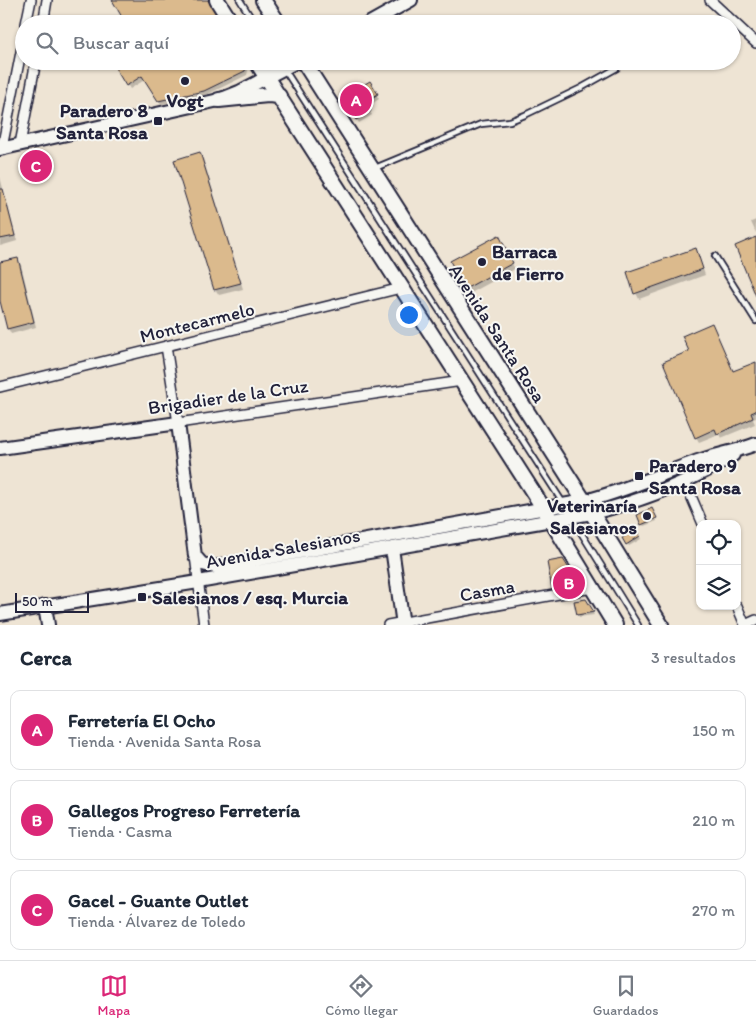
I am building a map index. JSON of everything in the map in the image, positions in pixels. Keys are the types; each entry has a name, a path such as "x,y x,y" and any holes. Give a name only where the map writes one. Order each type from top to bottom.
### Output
{"main road":[{"path":"217,0 226,15"},
{"path":"263,0 272,15"},
{"path":"384,15 412,0"},
{"path":"262,70 547,514 615,625"},
{"path":"219,100 239,92 267,77 275,70"},
{"name":"Avenida Santa Rosa","path":"309,70 588,507 661,625"},
{"path":"1,148 219,100 268,95 279,96"},
{"path":"178,423 195,556"},
{"name":"Brigadier de la Cruz","path":"0,448 178,423"},
{"path":"588,507 634,486 702,460 756,444"},
{"path":"588,507 636,501 685,482 741,450"},
{"name":"Avenida Salesianos","path":"0,614 392,548 547,514 564,505 588,507"},
{"name":"Avenida Salesianos","path":"195,556 202,564 215,568 547,514 572,517 588,507"},
{"path":"392,548 403,624"},
{"path":"45,606 48,625"}],"street":[{"path":"28,15 30,0"},
{"path":"44,15 47,0"},
{"path":"710,0 726,15"},
{"path":"741,29 756,43"},
{"path":"1,148 17,70"},
{"path":"20,144 34,70"},
{"name":"Montecarmelo","path":"0,387 401,288"},
{"path":"166,346 178,423"},
{"name":"Brigadier de la Cruz","path":"178,423 462,381"},
{"path":"685,482 701,520"},
{"path":"195,556 204,625"},
{"name":"Casma","path":"388,625 403,624 592,588"},
{"path":"739,610 745,625 756,620"}],"lane":[{"path":"240,0 249,15"},
{"path":"284,70 572,517 638,625"},
{"path":"371,169 481,124 510,121 525,115 613,70"},
{"path":"715,256 756,321"}],"building":[{"path":"112,0 208,0 217,15 121,15"},
{"name":"Vogt","path":"116,70 245,70 204,91 158,101 142,76 126,86"},
{"path":"370,81 378,94 365,102 371,111 356,120 342,98"},
{"path":"200,152 241,283 214,290 174,160"},
{"path":"0,189 3,189 15,236 0,239"},
{"name":"Barraca de Fierro","path":"499,235 513,263 465,289 450,261"},
{"path":"756,237 756,296 735,246"},
{"path":"696,248 703,269 634,294 627,272"},
{"path":"18,258 34,322 7,329 0,301 0,262"},
{"path":"712,323 733,371 756,362 756,411 751,413 753,418 717,434 715,429 695,438 663,362 689,351 682,336"},
{"name":"Veterinaría Salesianos","path":"652,508 657,518 641,525 637,515"},
{"path":"636,529 640,536 626,545 622,538"},
{"path":"563,559 570,570 569,575 575,581 574,585 552,589 547,562"},
{"path":"586,599 594,612 577,615 574,601"}],"place":[{"name":"Vogt","path":"185,81"},
{"name":"Ferretería El Ocho","path":"356,100"},
{"name":"Paradero 8 Santa Rosa","path":"158,121"},
{"name":"Gacel - Guante Outlet","path":"36,166"},
{"name":"Barraca de Fierro","path":"482,262"},
{"name":"Paradero 9 Santa Rosa","path":"639,476"},
{"name":"Veterinaría Salesianos","path":"647,516"},
{"name":"Gallegos Progreso Ferretería","path":"569,583"},
{"name":"Salesianos / esq. Murcia","path":"142,597"}]}
